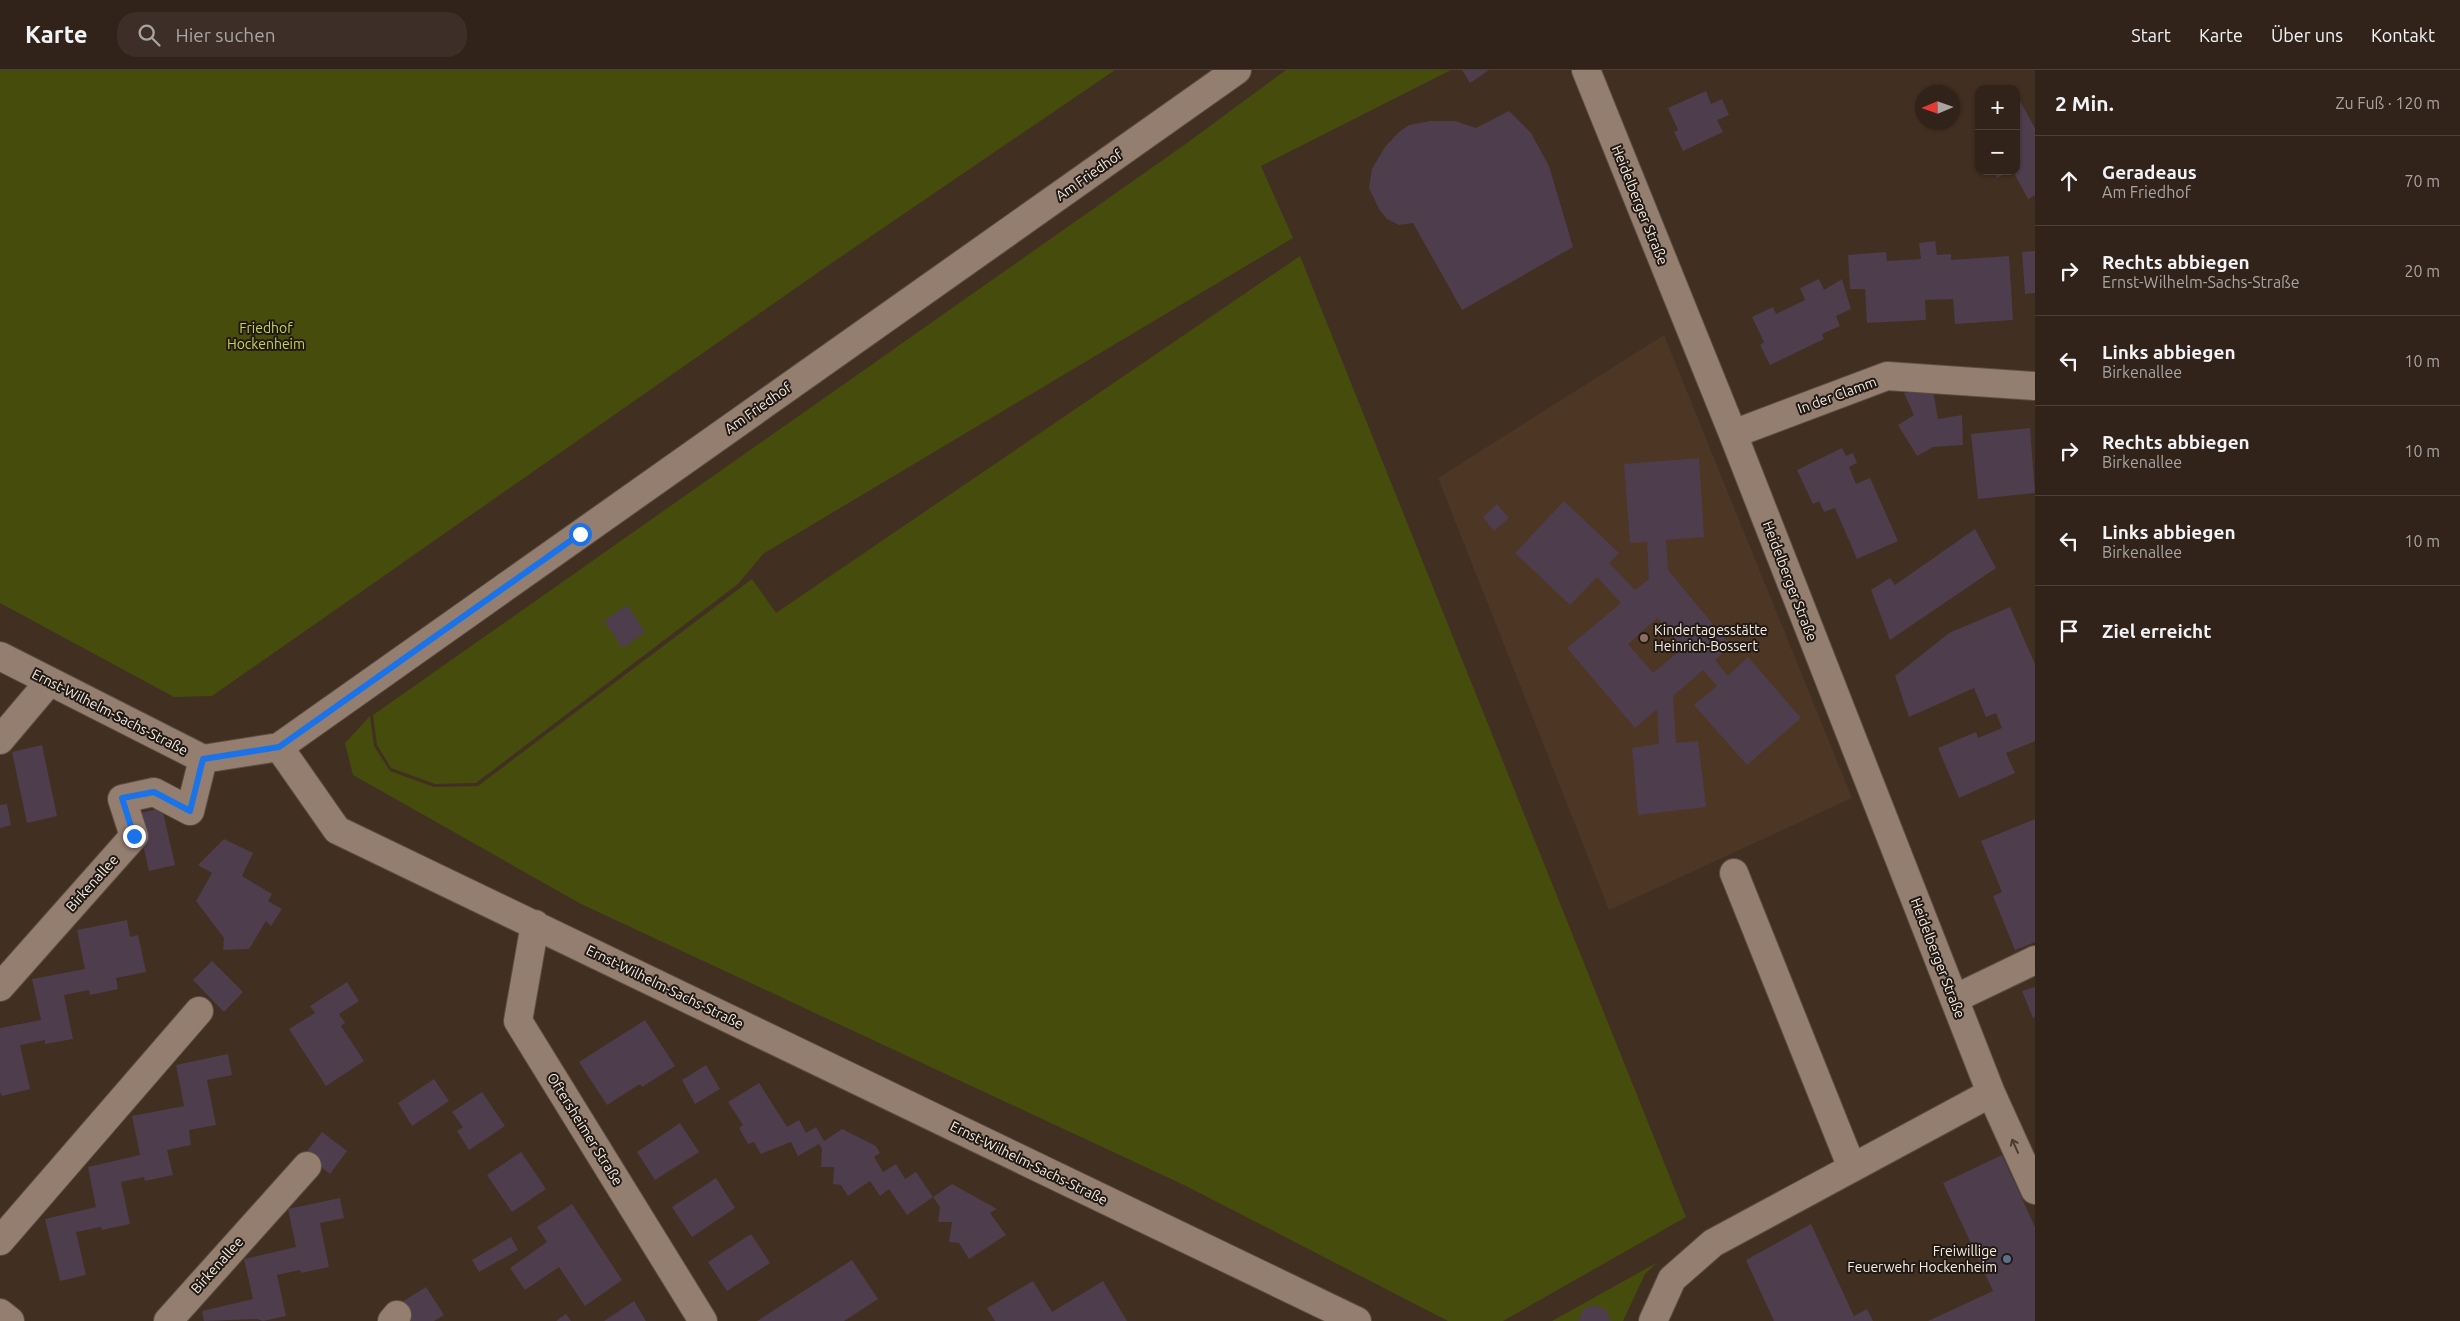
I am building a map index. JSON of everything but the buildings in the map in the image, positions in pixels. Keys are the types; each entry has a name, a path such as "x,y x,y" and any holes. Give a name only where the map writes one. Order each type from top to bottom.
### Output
{"street":[{"name":"Am Friedhof","path":"279,747 1237,70"},
{"name":"Heidelberger Straße","path":"1586,70 1733,434 1991,1093 2035,1190"},
{"name":"In der Clamm","path":"1733,434 1887,376 2035,386"},
{"name":"Ernst-Wilhelm-Sachs-Straße","path":"0,656 203,759 279,747 337,830 1352,1320"},
{"path":"0,740 49,682"},
{"name":"Birkenallee","path":"0,987 134,836 122,798 154,792 190,811 203,759"},
{"path":"1734,873 1852,1168"},
{"name":"Oftersheimer Straße","path":"535,924 518,1021 703,1321"},
{"path":"1954,999 2035,960"},
{"path":"0,1241 199,1010"},
{"path":"1653,1321 1672,1279 1712,1243 1991,1093"},
{"name":"Birkenallee","path":"168,1321 306,1166"},
{"path":"0,1312 10,1321"}],"shaded area":[{"name":"Kindertagesstätte Heinrich-Bossert","path":"1664,335 1852,798 1609,910 1438,478"}],"green space":[{"name":"Friedhof Hockenheim","path":"0,70 1115,70 826,267 212,696 174,697 0,603"},
{"path":"1286,70 1451,70 1261,166 1293,238 763,554 738,584 476,783 435,784 391,768 377,745 373,715 1187,143"},
{"path":"1300,256 1686,1217 1503,1321 1448,1321 1184,1185 581,904 353,775 345,743 370,716 374,746 390,771 434,787 478,786 752,579 776,613"},
{"path":"1658,1262 1645,1274 1623,1321 1552,1321"}],"place":[{"name":"Kindertagesstätte Heinrich-Bossert","path":"1644,638"},
{"name":"Freiwillige Feuerwehr Hockenheim","path":"2007,1259"}],"route":[{"path":"134,836 122,798 154,792 190,811 203,759 279,747 580,534"}]}
